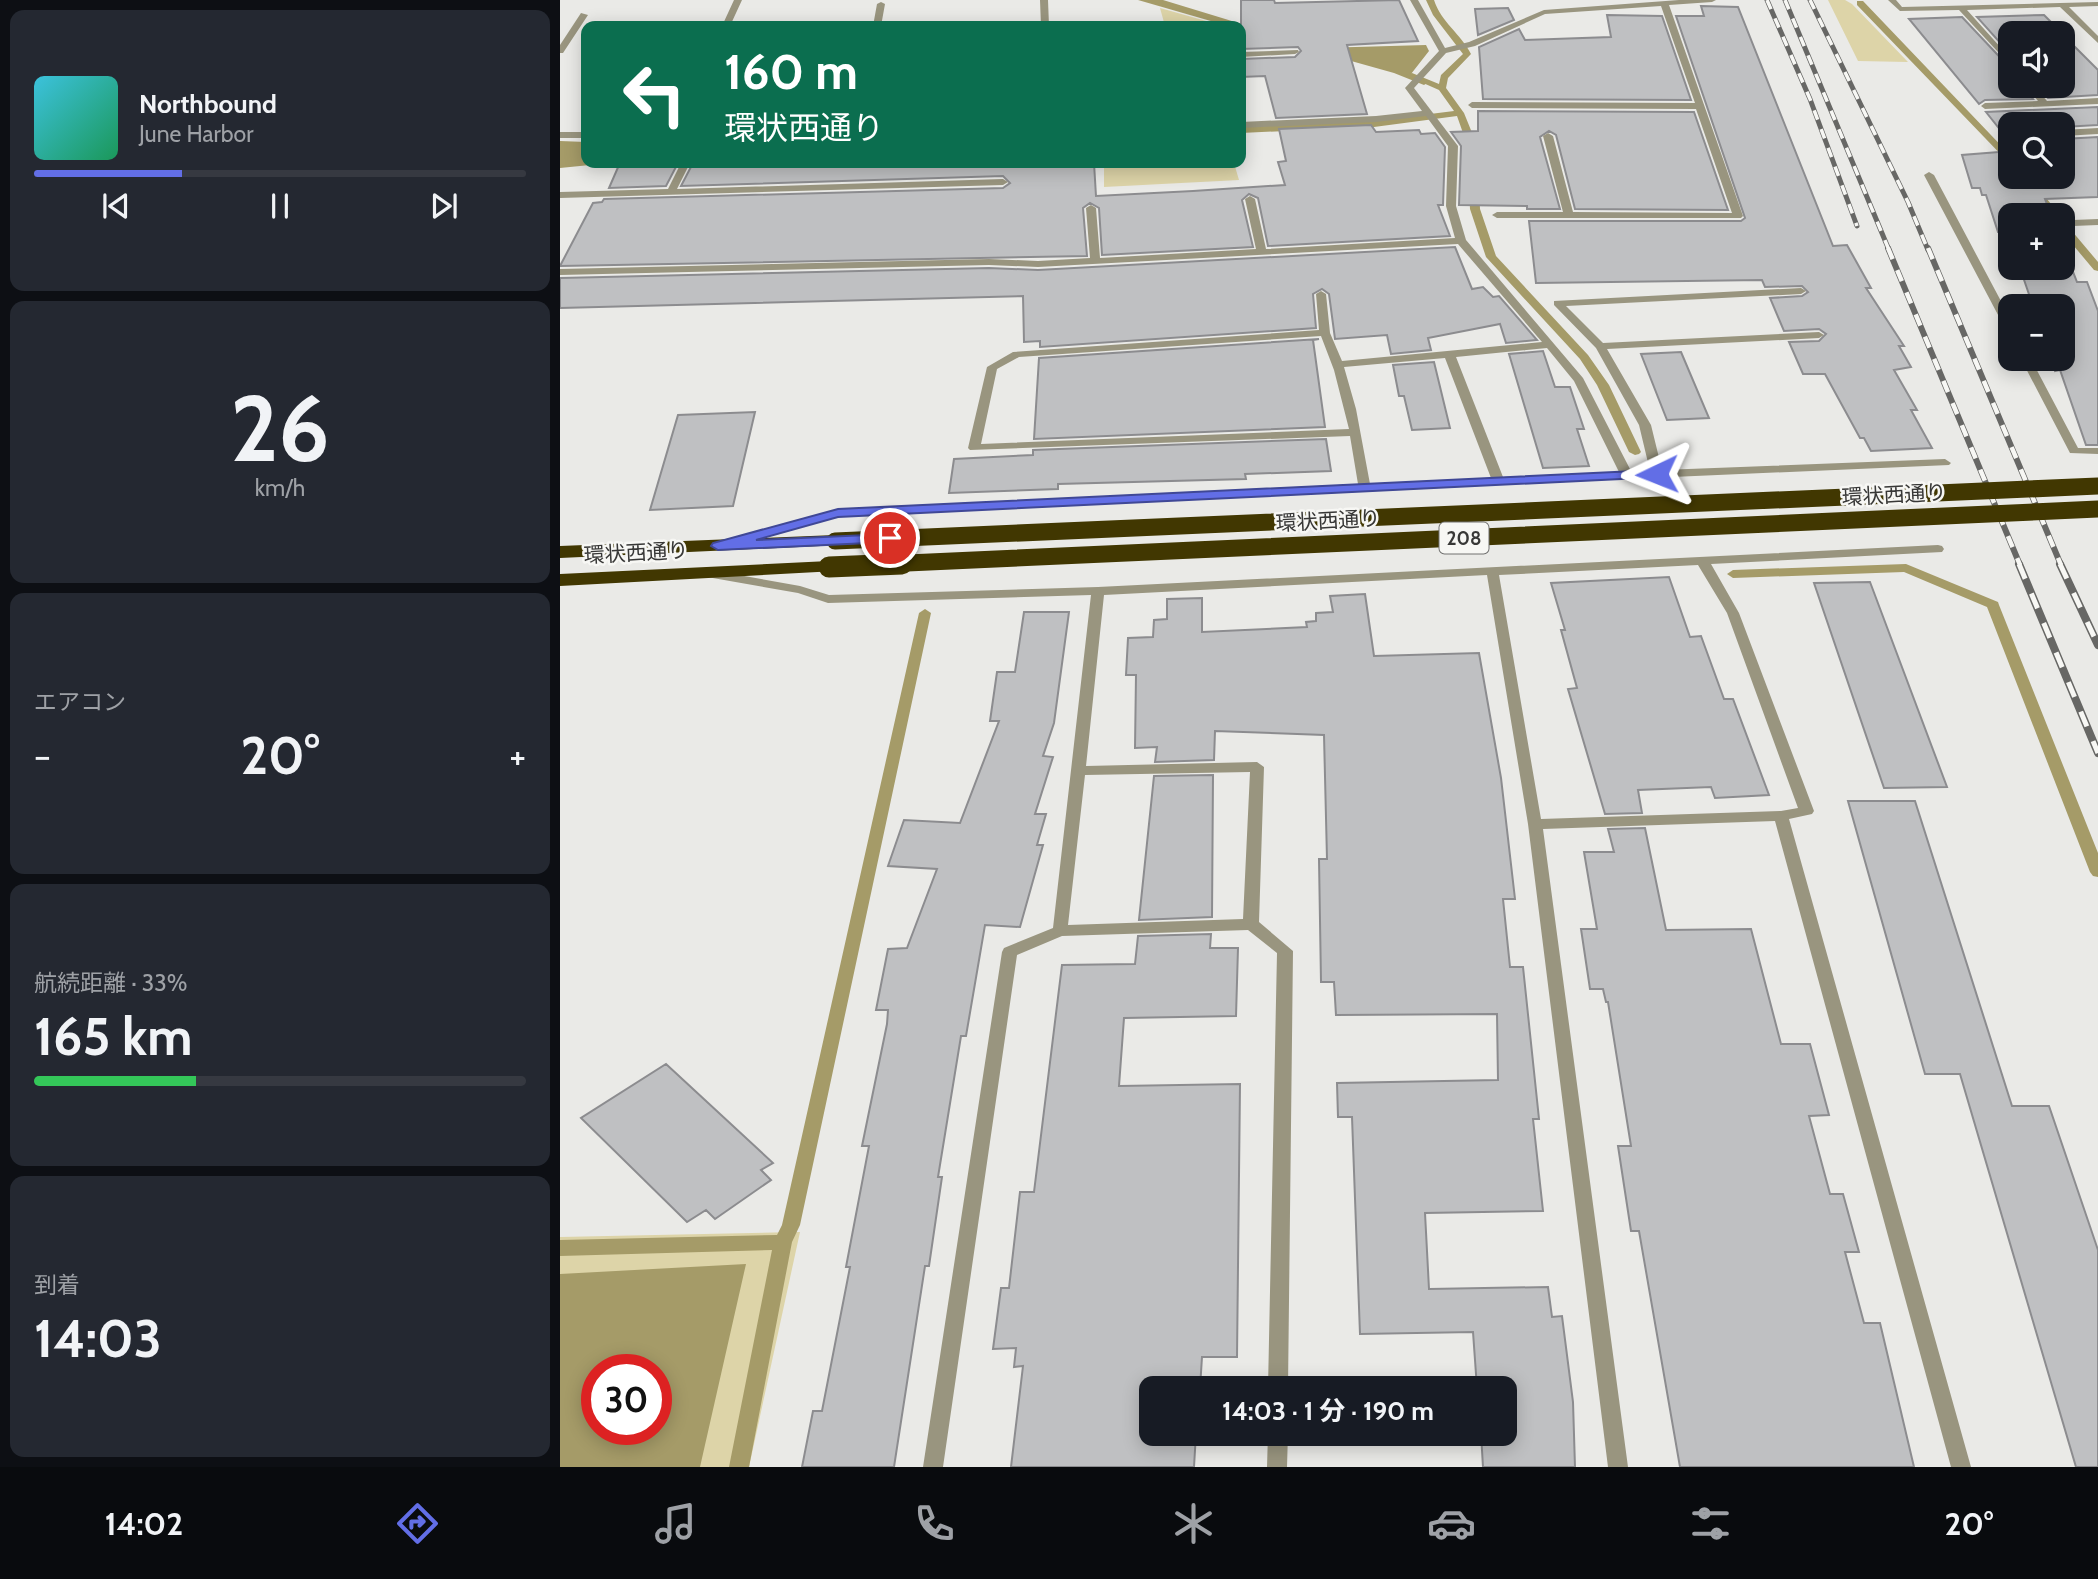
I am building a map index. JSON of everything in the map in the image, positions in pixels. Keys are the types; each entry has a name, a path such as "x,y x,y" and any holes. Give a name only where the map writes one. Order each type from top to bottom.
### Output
{"highway":[{"name":"環状西通り","path":"560,552 2098,486"},
{"name":"環状西通り","path":"560,580 2098,509"}],"street":[{"path":"728,21 738,0"},
{"path":"1044,0 1045,21"},
{"path":"1414,0 1443,51"},
{"path":"1578,0 1584,10"},
{"path":"1627,475 1579,380 1461,241 1451,206 1452,146 1409,88 1443,51 1472,44 1544,12 1712,0"},
{"path":"1892,0 1900,9 2098,4"},
{"path":"878,21 881,4"},
{"path":"1497,215 1738,216 1665,5"},
{"path":"2062,5 2098,41"},
{"path":"1961,8 1998,49"},
{"path":"560,51 584,15"},
{"path":"1246,55 1295,52"},
{"path":"2041,98 2045,103"},
{"path":"1985,106 2098,101"},
{"path":"1472,105 1700,106"},
{"path":"1246,125 1431,117"},
{"path":"2075,132 2098,131"},
{"path":"560,135 581,135"},
{"path":"1548,136 1569,215"},
{"path":"671,192 683,168"},
{"path":"1929,175 1998,305"},
{"path":"560,195 1003,182"},
{"path":"1250,200 1262,252"},
{"path":"1091,208 1095,261"},
{"path":"2075,223 2098,222"},
{"path":"560,272 1095,261 1461,241"},
{"path":"1657,474 1645,425 1601,346 1558,303 1801,292"},
{"path":"1321,294 1325,333 1340,364 1365,488"},
{"path":"1325,333 1017,354 992,367 974,448 1355,432"},
{"path":"1601,346 1819,335"},
{"path":"1340,364 1550,345"},
{"path":"1449,354 1498,481"},
{"path":"2032,371 2074,451 2098,451"},
{"path":"718,546 838,513 1627,475 1945,463"},
{"path":"704,573 800,590 828,599 1098,591 1938,549"},
{"path":"1535,824 1782,816 1807,811 1733,614 1702,560"},
{"path":"1492,570 1535,824 1618,1467"},
{"path":"1060,931 1098,591"},
{"path":"1078,771 1257,766 1251,925"},
{"path":"1782,816 1961,1467"},
{"path":"933,1467 1010,952 1060,931 1251,925 1285,951 1278,1376"},
{"path":"1277,1467 1278,1446"}],"shaded area":[{"path":"1138,0 1163,0 1232,21 1211,21"},
{"path":"1828,0 1845,0 1852,4 1908,62 1858,61"},
{"path":"1160,8 1206,21 1164,21"},
{"path":"1246,25 1320,48 1426,45 1429,51 1411,74 1430,81 1424,85 1394,73 1246,31"},
{"path":"560,141 581,142 581,166 560,168"},
{"path":"1104,168 1235,168 1239,180 1104,187"},
{"path":"800,1232 749,1467 560,1467 560,1237"},
{"path":"746,1264 700,1467 560,1467 560,1274"}],"building":[{"path":"1241,0 1274,0 1275,3 1399,0 1418,41 1347,45 1367,114 1276,118 1265,76 1246,77 1246,59 1295,57 1301,51 1298,47 1246,49 1246,21 1241,21"},
{"path":"1701,6 1738,7 1833,246 1847,245 1871,288 1866,288 1904,346 1899,346 1911,367 1894,370 1917,410 1911,410 1932,448 1871,451 1864,438 1860,438 1825,374 1803,374 1789,342 1819,341 1826,334 1819,329 1784,331 1770,298 1802,296 1808,292 1802,286 1765,287 1762,280 1536,283 1529,221 1741,221 1745,218 1676,16 1704,16"},
{"path":"1508,8 1514,20 1478,35 1475,9"},
{"path":"1607,15 1662,16 1691,100 1483,99 1479,47 1519,29 1525,40 1611,37"},
{"path":"2044,15 2050,21 1998,21 1998,40 1977,17"},
{"path":"1962,17 1998,55 1998,98 2033,99 1985,100 1979,104 1909,19"},
{"path":"2075,47 2098,70 2098,95 2075,96"},
{"path":"2098,107 2098,125 2075,126 2075,112 1998,112 1998,127 1986,112"},
{"path":"1478,111 1694,112 1728,210 1575,209 1556,135 1549,131 1540,137 1560,209 1459,205 1461,146 1451,132 1478,131"},
{"path":"1371,125 1376,132 1419,130 1421,134 1435,133 1445,147 1443,205 1438,205 1450,236 1268,246 1258,198 1249,194 1242,200 1253,247 1102,255 1099,208 1090,203 1083,208 1087,256 560,266 593,203 602,202 604,199 1003,188 1010,183 1003,176 681,186 690,168 1094,168 1096,196 1285,185 1278,162 1286,161 1279,129"},
{"path":"2098,137 2098,197 2045,199 2046,203 1998,203 1998,232 1986,195 1982,195 1980,188 1972,188 1962,155 1998,152 1998,189 2075,189 2075,138"},
{"path":"618,168 675,168 666,186 609,188"},
{"path":"1455,247 1472,289 1483,287 1493,297 1499,296 1537,340 1506,343 1500,324 1428,338 1431,350 1391,354 1387,335 1335,339 1329,294 1322,289 1313,294 1316,328 1040,347 1040,341 1024,342 1023,296 560,308 560,278 989,268 1038,270"},
{"path":"2075,277 2077,282 2087,282 2098,311 2098,445 2086,445 2060,371 2075,371 2075,294 2029,294 2024,280 2075,280"},
{"path":"1319,339 1313,340 1325,427 1034,439 1039,358"},
{"path":"1543,351 1555,387 1570,387 1584,429 1577,429 1589,466 1543,468 1509,354"},
{"path":"1681,352 1709,418 1667,420 1641,354"},
{"path":"1434,362 1450,428 1412,430 1404,396 1399,396 1393,365"},
{"path":"755,412 733,506 650,510 678,415"},
{"path":"1326,439 1331,471 1245,474 1246,479 1058,484 1058,489 949,493 954,459 1033,455 1033,450"},
{"path":"1669,577 1690,637 1701,636 1724,699 1733,699 1769,795 1715,798 1711,787 1638,790 1642,813 1605,814 1568,689 1577,688 1561,630 1565,630 1551,583"},
{"path":"1870,582 1947,787 1884,788 1814,583"},
{"path":"1365,594 1374,656 1479,653 1501,778 1515,899 1503,899 1510,967 1523,967 1539,1119 1533,1119 1543,1211 1425,1213 1429,1289 1548,1287 1552,1317 1562,1316 1573,1402 1575,1467 1483,1467 1482,1446 1517,1446 1517,1376 1476,1376 1473,1332 1360,1334 1352,1117 1338,1117 1337,1083 1498,1080 1497,1014 1336,1015 1334,982 1321,982 1319,859 1327,859 1324,735 1215,731 1214,760 1155,762 1157,747 1135,748 1136,675 1126,675 1128,638 1153,637 1154,620 1167,619 1167,599 1202,598 1202,632 1307,627 1306,622 1316,621 1316,613 1333,612 1330,596"},
{"path":"1024,612 1069,612 1054,723 1043,756 1053,757 1035,814 1046,814 1037,845 1043,845 1020,927 985,925 966,1036 961,1036 938,1177 942,1177 929,1266 925,1266 894,1467 802,1467 813,1411 822,1411 850,1267 846,1267 869,1146 862,1146 887,1024 888,1010 876,1010 888,949 907,948 937,869 888,866 904,820 960,823 999,721 990,721 997,672 1015,672"},
{"path":"1213,775 1212,917 1139,920 1154,776"},
{"path":"1848,801 1915,801 2012,1106 2049,1106 2098,1250 2098,1467 2076,1467 1960,1074 1925,1074"},
{"path":"1645,828 1666,930 1751,929 1781,1044 1810,1044 1829,1115 1809,1116 1830,1194 1843,1194 1859,1252 1845,1252 1864,1323 1880,1323 1914,1467 1680,1467 1639,1231 1631,1231 1618,1146 1631,1146 1608,1002 1603,989 1590,989 1581,929 1597,929 1584,852 1614,852 1608,829"},
{"path":"1211,934 1210,948 1238,948 1236,1016 1124,1018 1119,1086 1240,1084 1237,1357 1202,1357 1201,1376 1139,1376 1139,1446 1195,1446 1194,1467 1011,1467 1023,1366 1014,1367 1016,1348 993,1349 1001,1288 1009,1288 1020,1192 1034,1192 1062,965 1135,964 1138,936"},
{"path":"666,1064 773,1163 761,1170 771,1180 715,1219 706,1210 687,1222 581,1118"}],"waterway":[{"path":"1430,0 1437,15 1467,54 1444,77 1442,88"},
{"path":"1860,3 1998,148"},
{"path":"1409,75 1442,88"},
{"path":"1442,88 1460,113"},
{"path":"1246,130 1374,124 1460,113"},
{"path":"1460,113 1474,150"},
{"path":"1474,188 1475,209 1491,257 1584,357 1603,385 1635,452"},
{"path":"2034,189 2045,203"},
{"path":"2075,240 2098,268"},
{"path":"1733,574 1906,568 1993,605 2098,872"},
{"path":"783,1242 791,1225 925,613"},
{"path":"560,1248 783,1242"},
{"path":"739,1467 783,1242"}],"railway":[{"path":"1767,0 1810,99 1857,226"},
{"path":"1785,0 1889,250"},
{"path":"1810,0 1908,202 1928,250"},
{"path":"1888,248 2020,565"},
{"path":"1928,248 2061,565"},
{"path":"2019,564 2098,753"},
{"path":"2060,564 2098,645"}],"route":[{"path":"890,538 718,546 838,513 1657,474"}]}
